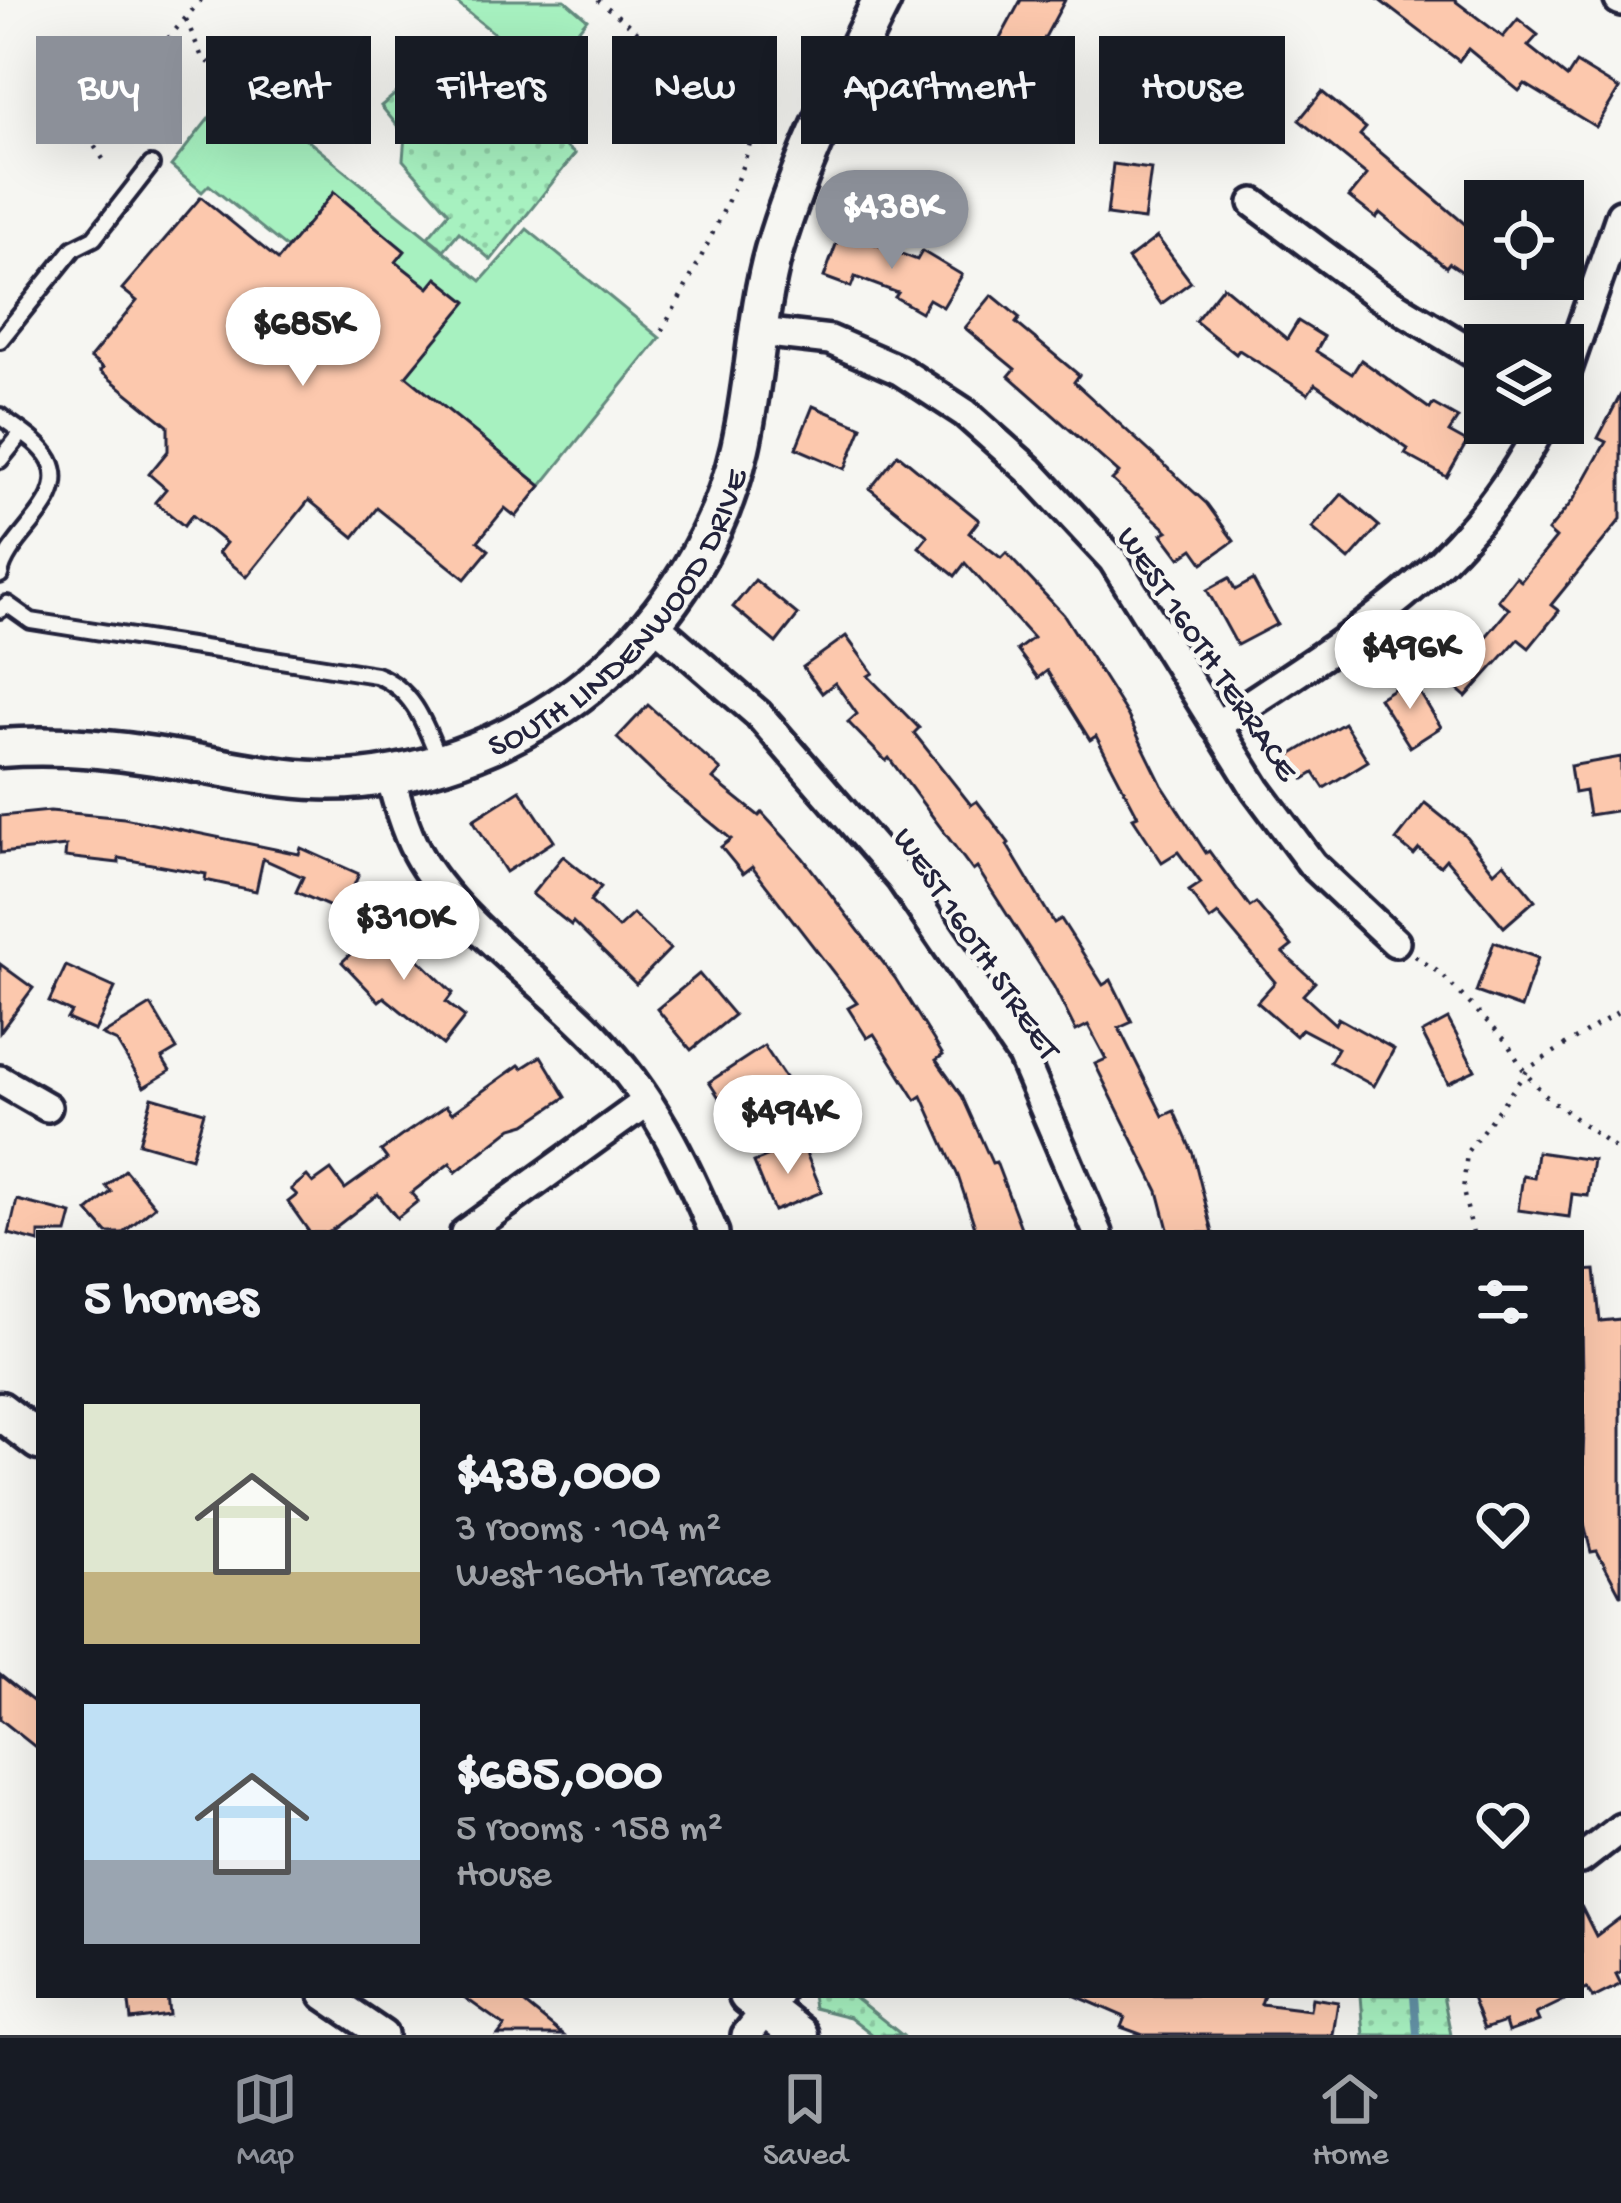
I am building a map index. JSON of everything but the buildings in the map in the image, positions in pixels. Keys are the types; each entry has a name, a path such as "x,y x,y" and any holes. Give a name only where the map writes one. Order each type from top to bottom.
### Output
{"street":[{"name":"SOUTH LINDENWOOD DRIVE","path":"0,748 91,748 322,782 390,775 441,764 509,737 552,713 613,665 689,575 724,503 740,450 772,256 801,165 882,0"},
{"path":"1254,203 1376,294 1464,347"},
{"path":"1583,324 1621,214"},
{"name":"WEST 160TH TERRACE","path":"760,332 830,340 899,370 965,413 1029,470 1113,560 1256,789 1312,864 1395,943"},
{"path":"1216,726 1379,617 1457,550 1516,477 1533,444"},
{"name":"WEST 160TH STREET","path":"652,622 758,714 901,879 1022,1056 1097,1230"},
{"path":"390,775 410,837 442,890 597,1038 683,1159 713,1230"},
{"path":"0,1080 47,1107"},
{"path":"469,1230 646,1102"},
{"path":"0,1411 36,1439"},
{"path":"1584,1857 1621,1828"},
{"path":"328,1998 383,2035"},
{"path":"759,2009 799,2035"}],"lane":[{"path":"0,340 74,248 94,238 151,166"},
{"path":"0,416 46,454 54,484 50,497 2,561 3,607 31,621 376,675 407,694 441,764"},
{"path":"0,460 22,433"}],"path":[{"path":"103,159 86,134 200,0"},
{"path":"598,0 744,117 752,130 747,158 680,303 658,336"},
{"path":"186,19 206,60"},
{"path":"1395,943 1443,976 1506,1041 1547,1097 1621,1153"},
{"path":"1472,1230 1462,1191 1467,1152 1529,1068 1621,1010"}],"green space":[{"path":"453,0 565,0 587,19 573,36 497,36"},
{"path":"395,94 395,123 381,106"},
{"path":"206,122 206,144 312,144 481,281 527,229 660,338 541,486 406,376 466,301 437,278 429,288 396,262 404,250 334,193 288,249 209,185 202,192 171,166"},
{"path":"404,144 562,144 575,154 491,260 459,232 444,250 428,237 449,212 403,160"},
{"path":"812,1998 856,1998 902,2035 873,2035 850,2017 814,2008"},
{"path":"1361,1998 1444,1998 1451,2035 1364,2035"}],"waterway":[{"path":"1414,1998 1417,2035"}]}
